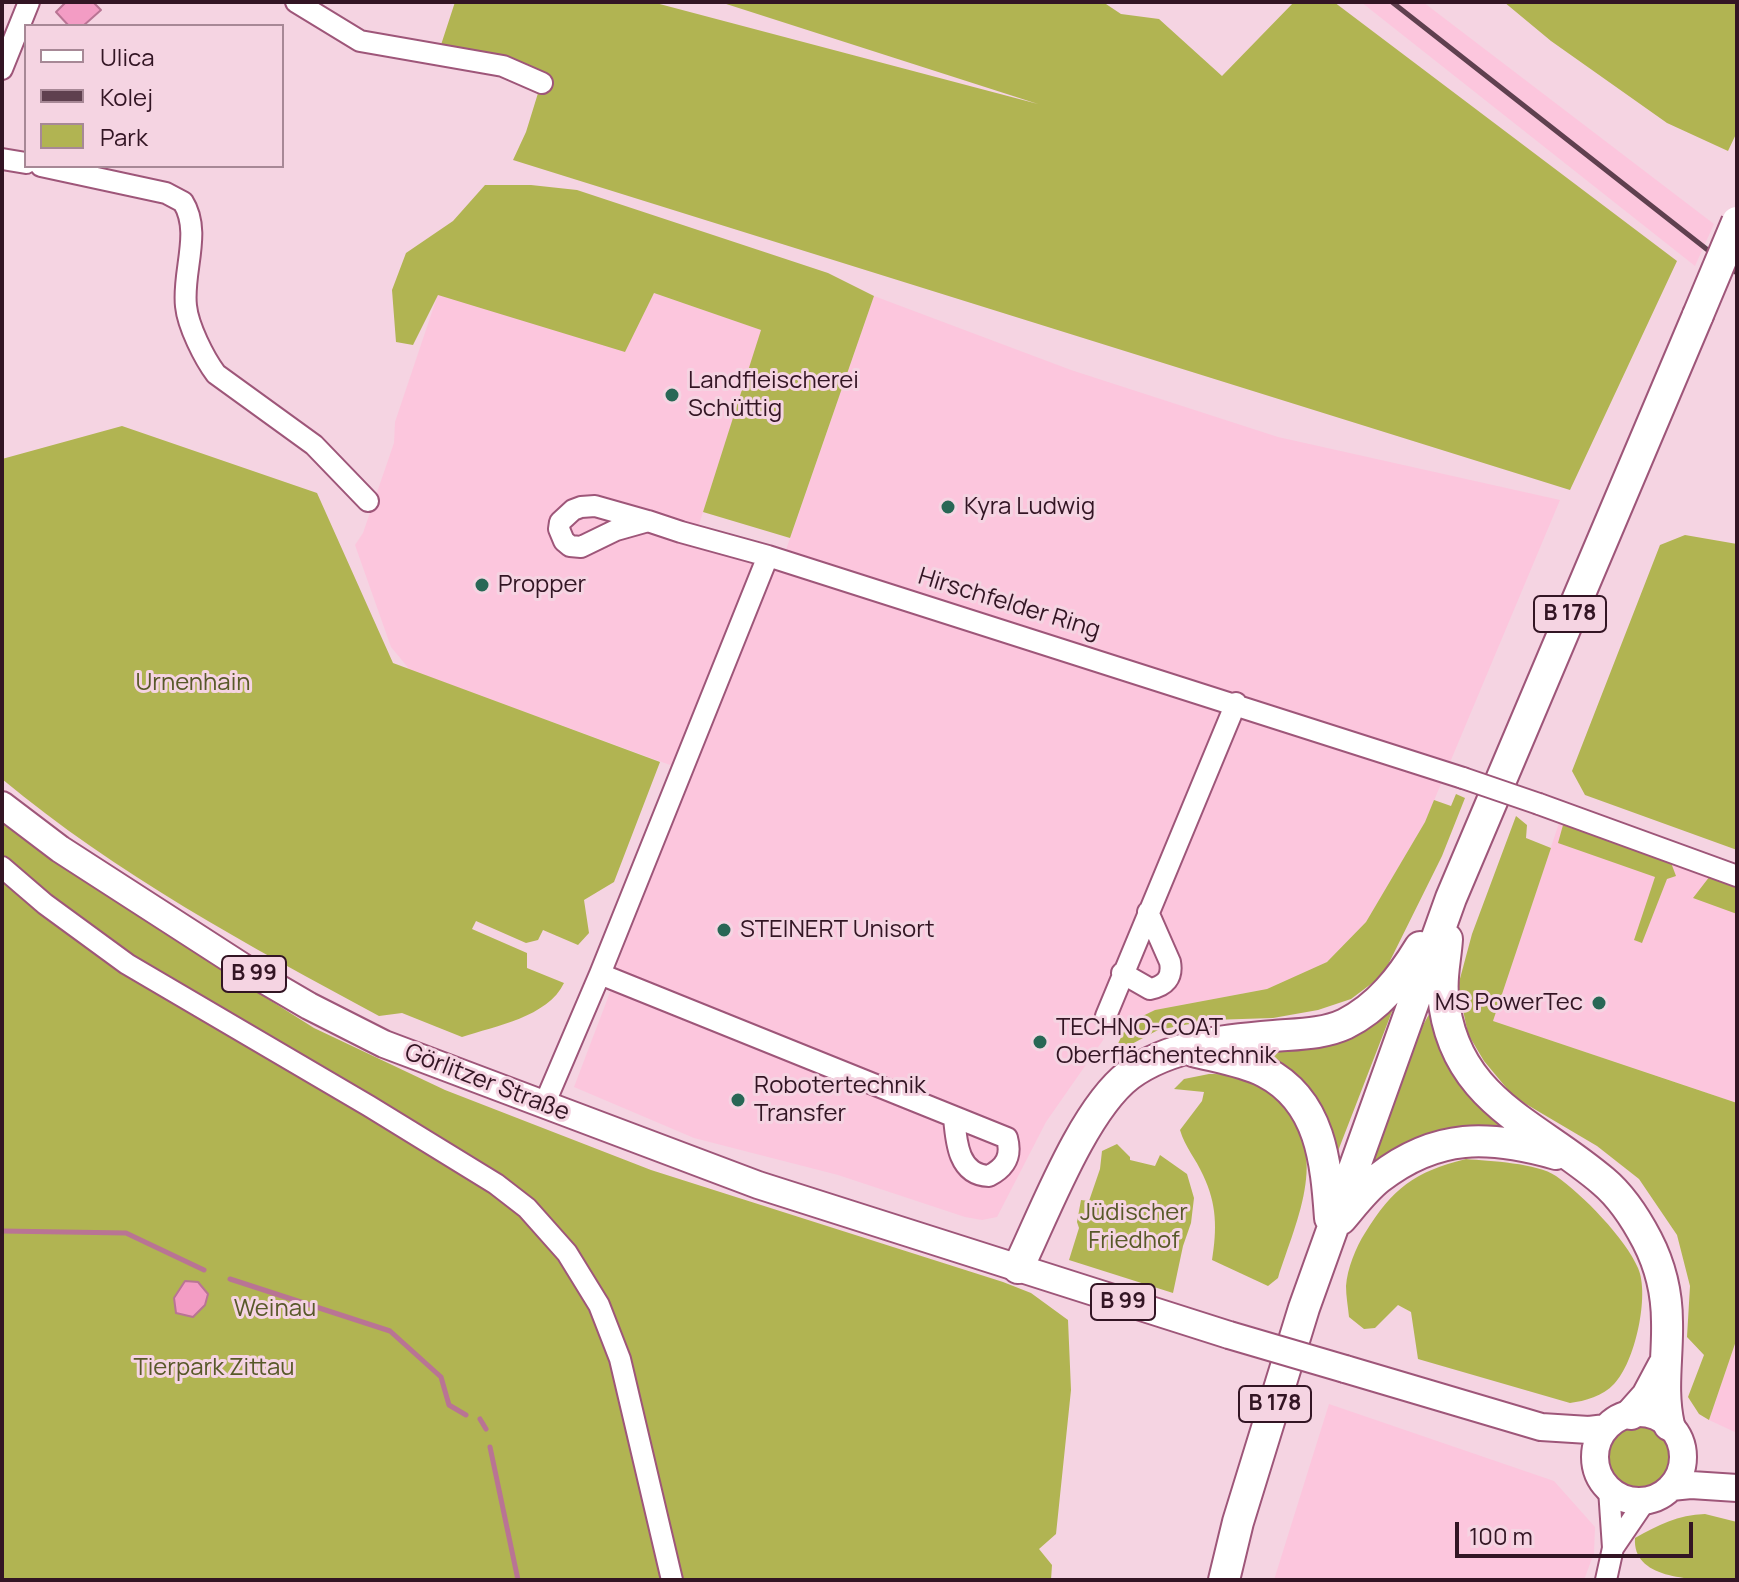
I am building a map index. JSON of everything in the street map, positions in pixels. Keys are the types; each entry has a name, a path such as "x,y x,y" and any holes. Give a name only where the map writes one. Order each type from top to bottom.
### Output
{"highway":[{"name":"B 178","path":"1224,1580 1304,1308 1451,898 1737,222"},
{"path":"1018,1268 1094,1113 1130,1075 1160,1057 1206,1044 1311,1033 1343,1025 1372,1008 1401,978 1451,898"},
{"path":"1451,898 1442,990 1452,1037 1471,1076 1496,1103 1606,1183 1635,1219 1657,1263 1666,1305 1664,1389 1669,1425"},
{"path":"1187,1050 1265,1072 1295,1094 1315,1123 1326,1165 1331,1229"},
{"path":"1331,1229 1377,1179 1405,1160 1447,1142 1525,1145 1576,1160"},
{"path":"1618,1421 1647,1396 1664,1365"}],"main road":[{"name":"Görlitzer Straße","path":"2,805 60,849 249,971 384,1044 758,1185 1018,1268"},
{"name":"B 99","path":"1018,1268 1229,1335 1541,1427 1589,1430 1618,1421"},
{"path":"1671,1487 1682,1467 1682,1452 1676,1433 1652,1415 1618,1421 1595,1450 1595,1462 1598,1473 1609,1489 1622,1498 1645,1501 1671,1487 1737,1486"},
{"name":"B 99","path":"1541,1427 1595,1462"},
{"path":"1682,1452 1737,1486"}],"street":[{"path":"2,69 29,2"},
{"path":"296,2 360,41 503,66 542,83"},
{"path":"2,159 24,163"},
{"path":"50,168 166,193 183,202 191,225 186,307 205,359 216,374 314,445 368,501"},
{"name":"Hirschfelder Ring","path":"648,521 1236,703 1539,804 1737,876"},
{"path":"544,1105 768,556"},
{"path":"1106,1016 1236,703"},
{"path":"2,867 45,904 127,964 382,1114 496,1184 527,1208 567,1253 599,1305 620,1359 672,1580"},
{"path":"1122,973 1150,989 1164,985 1169,979 1172,971 1170,962 1148,912"},
{"path":"600,974 954,1117"},
{"path":"1608,1580 1613,1548 1609,1489"},
{"path":"1613,1548 1645,1501"}],"shaded area":[{"path":"66,2 93,2 101,10 85,24 67,24 56,12"},
{"path":"1361,2 1423,2 1714,224 1695,266"},
{"path":"654,293 762,330 693,543 779,570 874,296 1071,370 1278,437 1560,500 1425,822 1366,922 1327,962 1267,989 1155,1010 1108,1033 1046,1122 997,1217 982,1220 965,1217 838,1175 694,1138 574,1087 612,987 617,965 692,773 410,670 391,647 355,545 363,533 394,443 395,422 438,294 625,351"},
{"path":"1559,823 1737,885 1737,1103 1493,1021"},
{"path":"185,1281 198,1282 208,1294 205,1305 193,1317 176,1313 174,1298"},
{"path":"1737,1338 1737,1433 1709,1420"},
{"path":"1329,1404 1554,1481 1595,1527 1594,1553 1584,1580 1274,1580"}],"green space":[{"path":"455,2 652,2 1038,104 720,2 1103,2 1121,14 1159,19 1222,76 1294,2 1334,2 1677,261 1570,490 513,160 526,132 543,77 493,56 439,51"},
{"path":"1504,2 1737,2 1737,132 1728,151 1667,123 1551,41"},
{"path":"485,185 531,185 577,190 828,273 874,296 790,538 703,512 761,330 654,293 625,352 438,295 413,345 396,342 392,290 406,253 453,221"},
{"name":"Urnenhain","path":"122,426 317,493 393,663 660,762 614,882 584,900 589,933 578,945 543,930 538,940 526,943 476,921 472,929 527,953 527,968 564,983 546,1004 519,1019 462,1037 402,1013 379,1016 184,907 91,846 2,779 2,459"},
{"path":"1685,535 1737,544 1737,850 1585,795 1572,771 1660,545"},
{"path":"1456,794 1465,798 1442,856 1383,975 1351,999 1318,1010 1273,1018 1211,1020 1158,1030 1113,1054 1128,1023 1155,1010 1267,989 1327,962 1366,922 1425,822 1434,800 1451,806"},
{"path":"1516,816 1527,825 1526,838 1551,848 1493,1021 1737,1103 1737,1338 1709,1420 1699,1414 1688,1397 1704,1355 1687,1337 1690,1286 1677,1235 1639,1179 1597,1146 1514,1097 1484,1061 1468,1034 1458,986 1472,934"},
{"name":"Weinau","path":"2,817 162,932 314,1028 445,1090 651,1170 1031,1293 1068,1320 1071,1390 1056,1534 1039,1549 1052,1565 1051,1580 2,1580"},
{"path":"1563,825 1670,860 1676,876 1667,879 1642,943 1634,940 1655,877 1558,843"},
{"path":"1710,876 1737,885 1737,914 1693,898"},
{"path":"1389,1007 1393,1009 1338,1151 1235,1049"},
{"path":"1433,1008 1515,1130 1366,1178 1412,1048"},
{"path":"1209,1074 1229,1075 1253,1082 1276,1099 1293,1119 1303,1140 1307,1162 1301,1208 1278,1278 1268,1286 1212,1260 1215,1227 1211,1196 1180,1130 1202,1101 1204,1092 1174,1089 1184,1079"},
{"name":"Jüdischer Friedhof","path":"1117,1144 1130,1160 1155,1166 1160,1155 1187,1174 1194,1198 1191,1223 1173,1293 1069,1260 1079,1228 1077,1222 1081,1200 1089,1201 1100,1169 1102,1151"},
{"path":"1466,1159 1526,1165 1556,1176 1602,1218 1632,1256 1641,1280 1638,1328 1622,1374 1605,1392 1570,1403 1418,1359 1411,1312 1398,1305 1375,1328 1364,1329 1349,1317 1348,1273 1358,1245 1375,1217 1406,1184 1432,1170"},
{"path":"1643,1423 1661,1432 1668,1443 1668,1469 1661,1480 1650,1487 1631,1489 1618,1484 1609,1475 1604,1450 1609,1437 1618,1428"},
{"path":"1705,1514 1737,1522 1737,1580 1671,1576 1644,1563 1637,1552 1635,1538 1668,1522"}],"waterway":[{"path":"2,1231 126,1233 204,1270"},
{"path":"230,1279 390,1331 441,1377 449,1405 466,1415"},
{"path":"480,1419 486,1429"},
{"path":"490,1447 518,1580"}],"railway":[{"path":"1392,2 1737,273"}],"place":[{"name":"Landfleischerei Schüttig","path":"672,395"},
{"name":"Kyra Ludwig","path":"948,507"},
{"name":"Propper","path":"482,585"},
{"name":"STEINERT Unisort","path":"724,930"},
{"name":"MS PowerTec","path":"1599,1003"},
{"name":"TECHNO-COAT Oberflächentechnik","path":"1040,1042"},
{"name":"Robotertechnik Transfer","path":"738,1100"}],"park label":[{"name":"Tierpark Zittau","path":"214,1368"}]}
